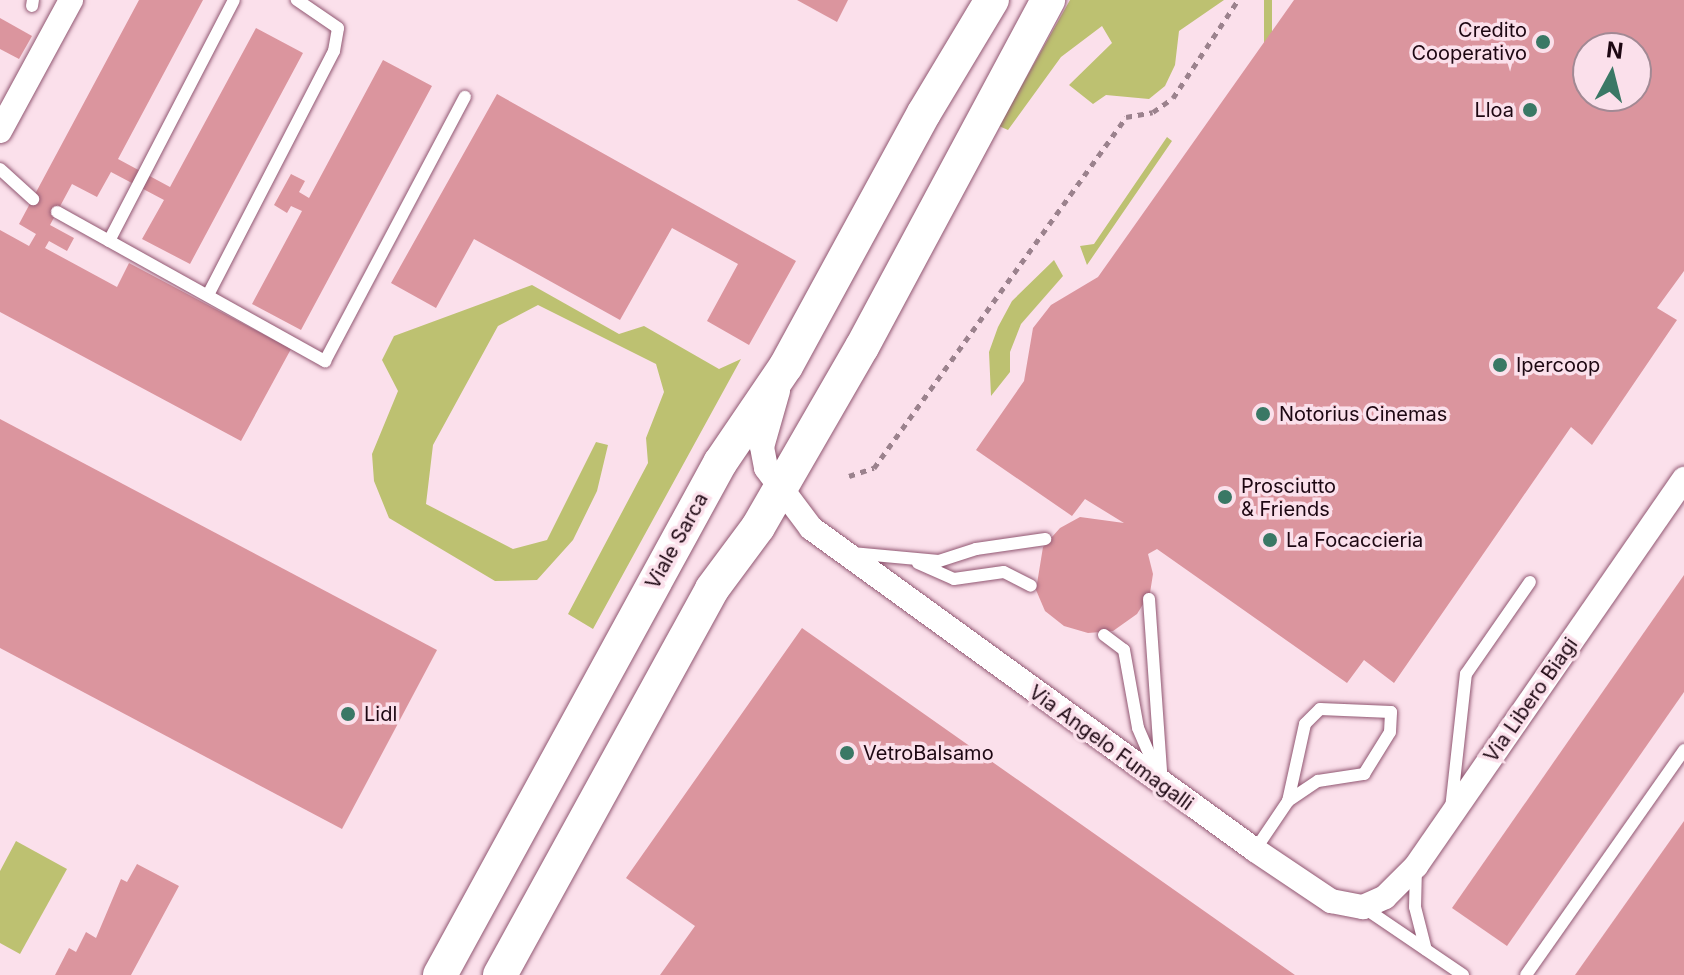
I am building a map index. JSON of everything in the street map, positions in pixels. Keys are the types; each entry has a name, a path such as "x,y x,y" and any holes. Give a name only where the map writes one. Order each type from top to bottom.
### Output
{"street":[{"path":"0,131 71,0"},
{"name":"Viale Sarca","path":"440,975 720,463 786,366 924,113 992,0"},
{"path":"500,975 712,589 779,491 1048,0"},
{"name":"Via Angelo Fumagalli","path":"786,366 762,447 779,491 811,528 1162,786 1255,850 1331,901 1363,907"},
{"name":"Via Libero Biagi","path":"1363,907 1385,897 1416,866 1684,479"}],"lane":[{"path":"109,241 234,0"},
{"path":"208,295 334,51 338,28 297,0"},
{"path":"57,212 325,361 465,97"},
{"path":"0,169 33,199"},
{"path":"841,552 944,561 976,549 1045,539"},
{"path":"908,559 954,579 1004,572 1031,586"},
{"path":"1451,816 1466,674 1530,582"},
{"path":"1149,599 1162,786"},
{"path":"1104,635 1124,650 1138,728 1162,786"},
{"path":"1255,850 1288,801 1305,724 1320,709 1391,712 1390,732 1364,774 1318,781 1288,801"},
{"path":"1526,975 1684,750"},
{"path":"1416,866 1415,907 1426,950"},
{"name":"Via Angelo Fumagalli","path":"1363,907 1463,975"}],"path":[{"path":"849,476 874,468 1126,117 1153,112 1173,98 1238,0"}],"green space":[{"path":"1070,0 1224,0 1179,31 1175,65 1165,86 1149,99 1106,95 1093,104 1069,85 1112,43 1102,26 1061,57 1008,130 999,126"},
{"path":"1264,0 1272,0 1272,117 1264,117"},
{"path":"1167,137 1172,141 1087,265 1080,246 1094,244"},
{"path":"1054,260 1063,276 1021,324 1010,352 1010,372 991,396 989,352 998,327 1012,301"},
{"path":"532,285 619,334 644,326 719,369 741,359 593,629 568,614 648,463 646,438 664,392 656,364 538,305 498,326 433,445 426,504 513,549 547,540 596,442 608,445 597,491 573,540 537,580 495,581 389,518 374,481 372,454 398,391 382,360 394,336"},
{"path":"16,841 67,869 20,954 0,943 0,871"}],"building":[{"path":"139,0 203,0 118,159 170,187 256,28 303,53 190,264 142,239 164,200 111,172 97,197 72,184 50,225 74,238 67,251 49,241 45,248 117,287 129,263 291,349 241,441 0,312 0,230 29,246 36,234 19,224"},
{"path":"797,0 848,0 837,22"},
{"path":"1294,0 1684,0 1684,271 1657,308 1677,320 1592,445 1571,427 1394,683 1364,660 1347,683 1157,549 1148,554 1153,574 1150,593 1137,614 1113,631 1088,633 1064,626 1045,611 1036,590 1043,547 1060,528 1080,517 1124,523 1085,499 1072,516 976,450 1024,381 1033,328 1051,305 1098,277"},
{"path":"0,18 32,36 19,59 0,49"},
{"path":"383,60 432,86 301,330 252,304 302,211 291,206 287,213 274,205 291,174 305,181 299,192 309,198"},
{"path":"497,94 796,261 749,345 707,321 738,264 672,228 620,320 474,239 436,308 391,283"},
{"path":"0,419 437,650 342,829 0,648"},
{"path":"1684,575 1684,692 1507,946 1452,908"},
{"name":"VetroBalsamo","path":"802,628 1295,975 660,975 695,926 626,878"},
{"path":"1684,821 1684,975 1575,975"},
{"path":"137,864 179,886 131,975 55,975 69,948 76,952 86,932 96,938 121,879 127,882"}],"place":[{"name":"Credito Cooperativo","path":"1543,42"},
{"name":"Lloa","path":"1530,110"},
{"name":"Ipercoop","path":"1500,365"},
{"name":"Notorius Cinemas","path":"1263,414"},
{"name":"Prosciutto & Friends","path":"1225,497"},
{"name":"La Focaccieria","path":"1270,540"},
{"name":"Lidl","path":"348,714"},
{"name":"VetroBalsamo","path":"847,753"}]}
